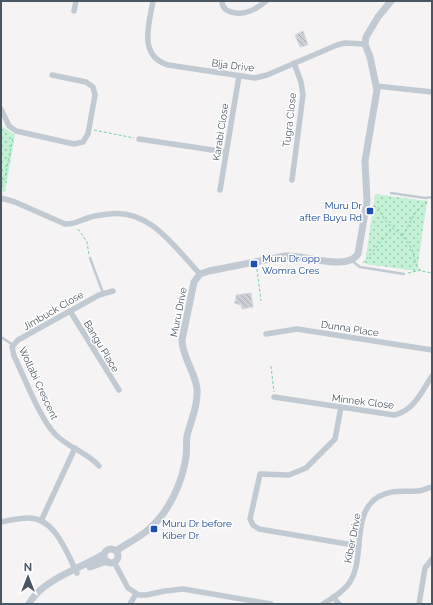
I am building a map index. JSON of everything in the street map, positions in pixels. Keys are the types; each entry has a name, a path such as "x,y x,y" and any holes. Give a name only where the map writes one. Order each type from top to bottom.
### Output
{"street":[{"path":"74,11 76,1"},
{"name":"Bija Drive","path":"153,1 147,40 150,52 156,59 168,65 239,76 259,77 341,44 365,44"},
{"path":"222,1 225,10 242,13 254,10 266,1"},
{"path":"1,198 15,202 58,222 68,224 91,216 116,213 140,217 157,228 200,274 288,255 340,262 352,260 358,254 360,247 367,204 365,165 376,86 370,57 365,44 366,37 378,17 391,1"},
{"name":"Tugra Close","path":"292,180 303,95 294,63"},
{"path":"1,109 8,126 14,130 77,144 86,140 95,95 93,87 86,82 52,75"},
{"name":"Karabi Close","path":"220,190 239,76"},
{"path":"376,86 432,92"},
{"path":"139,139 226,152"},
{"name":"Muru Drive","path":"108,559 110,549 116,551 149,529 165,512 176,491 185,460 187,438 196,409 197,394 195,379 182,348 182,340 193,285 200,274"},
{"name":"Jimbuck Close","path":"13,345 18,340 103,293 113,291"},
{"name":"Bangu Place","path":"70,311 119,390"},
{"name":"Dunna Place","path":"266,334 297,329 432,350"},
{"name":"Wollabi Crescent","path":"13,345 14,356 48,426 56,436 87,455 100,466"},
{"name":"Minnek Close","path":"274,397 390,415 403,413 414,404 432,376"},
{"path":"341,407 335,439 306,468 289,475 260,474 249,524 259,529 358,546"},
{"path":"41,521 74,448"},
{"name":"Kiber Drive","path":"323,604 351,580 365,513 374,500 396,491 418,491 432,487"},
{"path":"1,522 27,518 41,521 54,531 76,571"},
{"path":"29,604 42,589 76,571 108,559 118,557 116,551"},
{"path":"108,559 127,586 136,594 146,595 165,590 183,589 252,602 271,604"},
{"path":"419,604 425,568 432,559"},
{"path":"34,604 45,591 76,571"},
{"path":"130,604 136,594"},
{"path":"333,597 339,604"}],"lane":[{"path":"391,193 425,198 432,197"},
{"path":"90,258 103,293"},
{"path":"352,260 360,267 404,274"},
{"name":"Wollabi Crescent","path":"1,337 13,345"}],"path":[{"path":"1,185 5,177 14,130"},
{"path":"89,130 139,139"},
{"path":"402,236 416,209 429,202"},
{"path":"367,204 379,208 386,224 402,236 412,248 416,266 421,270 432,273"},
{"path":"76,222 78,229 87,242 90,258"},
{"path":"360,267 392,228"},
{"path":"257,266 262,301"},
{"path":"404,274 421,270"},
{"path":"271,366 274,397"}],"green space":[{"path":"1,126 15,135 5,192 1,191"},
{"path":"375,194 427,201 417,271 365,264"}],"building":[{"path":"303,31 308,45 300,47 295,35"},
{"path":"251,293 253,307 242,309 241,305 234,303 236,300 236,295"}],"place":[{"name":"Muru Dr after Buyu Rd","path":"370,211"},
{"name":"Muru Dr opp Womra Cres","path":"254,264"},
{"name":"Muru Dr before Kiber Dr","path":"154,529"}]}
